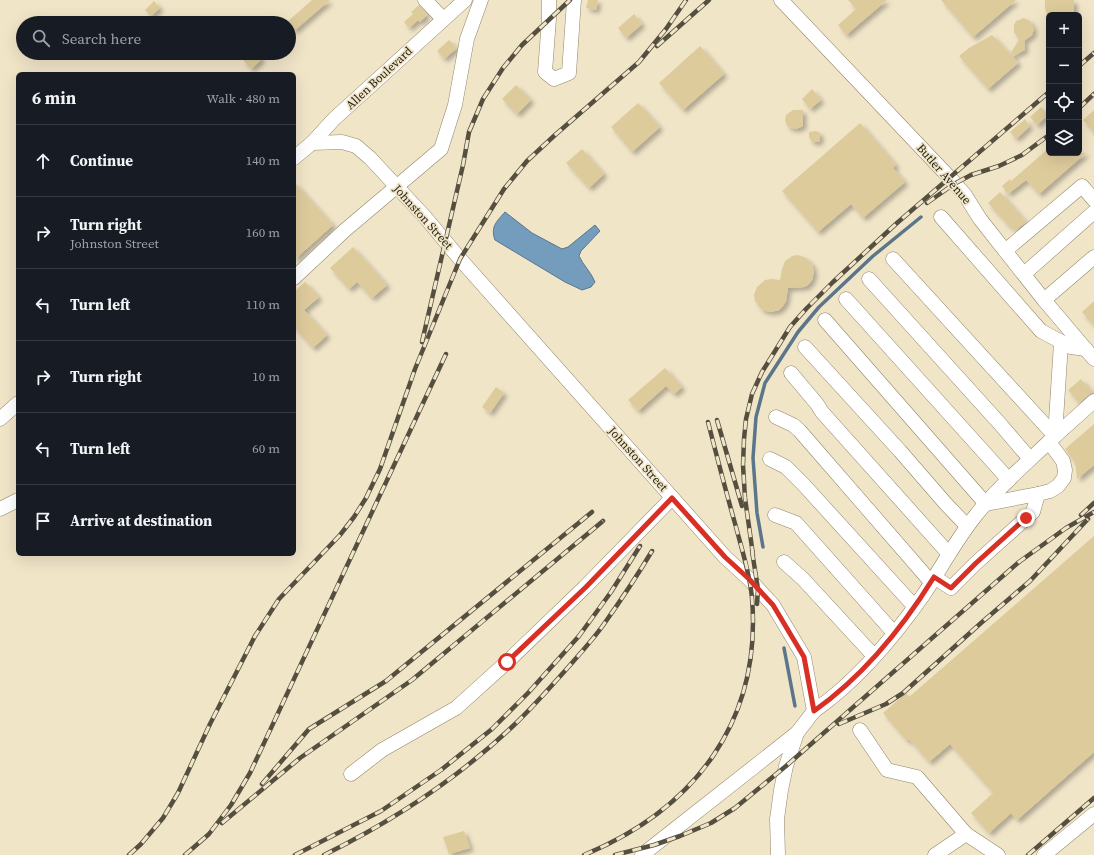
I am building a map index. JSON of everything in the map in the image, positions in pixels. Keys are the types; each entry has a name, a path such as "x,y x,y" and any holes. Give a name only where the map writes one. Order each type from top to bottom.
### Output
{"street":[{"path":"425,0 443,19"},
{"name":"Allen Boulevard","path":"296,156 312,143 334,119 465,0"},
{"path":"296,276 344,231 441,149 455,105 467,38 481,0"},
{"path":"549,0 545,72 554,79 569,73 574,0"},
{"name":"Butler Avenue","path":"781,0 965,195 980,219 1005,251 1090,354"},
{"name":"Johnston Street","path":"312,143 342,142 356,146 370,158 425,217 725,557 749,579 773,605 804,657 814,711"},
{"path":"1005,251 1082,186 1094,200"},
{"path":"1024,274 1094,212"},
{"path":"941,217 1040,331 1071,348 1090,354"},
{"path":"1044,300 1094,257"},
{"path":"893,259 1052,439 1063,461 1065,470 1064,478 1058,486 1050,491 986,504"},
{"path":"869,279 1030,459"},
{"path":"846,299 1009,480"},
{"path":"825,320 986,504"},
{"path":"1052,439 1061,343"},
{"path":"805,347 946,504 968,526"},
{"path":"790,373 817,404 822,412 949,554"},
{"path":"642,855 797,733 814,711 830,700 874,656 894,633 914,606 933,580 968,526 986,504 1030,459 1094,401"},
{"path":"0,419 16,405"},
{"path":"776,417 793,425 799,430 933,580 951,588 976,563 1033,512 1038,494"},
{"path":"770,459 786,467 803,484 914,606"},
{"path":"351,774 382,750 456,708 586,587 672,498"},
{"path":"0,509 16,501"},
{"path":"775,515 796,523 894,633"},
{"path":"784,562 803,579 874,656"},
{"path":"860,730 887,770 917,777 966,834 998,855"},
{"path":"778,855 777,819 781,790 786,766 797,733"},
{"path":"1044,855 1094,814"},
{"path":"934,855 966,834"}],"water":[{"path":"505,212 532,233 562,249 568,247 595,225 600,231 581,251 579,256 595,282 591,287 582,290 565,282 495,240 493,231 495,224"}],"building":[{"path":"312,0 330,0 296,29 296,16 294,16"},
{"path":"588,0 598,0 596,10 586,8"},
{"path":"848,0 887,0 846,35 838,25 856,9"},
{"path":"941,0 1016,0 973,37"},
{"path":"1045,0 1074,0 1074,12 1046,12"},
{"path":"154,1 160,8 151,16 145,10"},
{"path":"419,5 427,15 420,22 418,20 409,28 404,22 413,14 411,12"},
{"path":"634,14 642,24 626,38 618,28"},
{"path":"1024,18 1030,21 1034,29 1032,35 1024,41 1025,50 1012,56 1018,63 988,89 959,56 969,48 992,35 1010,54 1019,40 1014,32 1014,25 1016,21"},
{"path":"449,40 457,48 444,59 437,51"},
{"path":"700,46 724,74 683,110 659,83"},
{"path":"243,60 261,60 251,69"},
{"path":"516,85 531,100 517,114 502,99"},
{"path":"812,89 821,100 810,109 802,99"},
{"path":"638,103 660,127 632,152 611,127"},
{"path":"1041,107 1046,113 1046,117 1037,125 1030,117"},
{"path":"793,110 803,110 803,126 796,129 788,127 785,121 786,115"},
{"path":"1094,110 1094,133 1083,120"},
{"path":"1025,119 1030,126 1016,139 1010,132"},
{"path":"860,123 896,165 893,168 905,182 863,218 851,204 818,232 782,191"},
{"path":"816,131 820,133 820,141 812,142 809,137 809,132"},
{"path":"582,149 604,174 589,188 566,163"},
{"path":"1046,151 1046,156 1082,156 1082,153 1086,153 1039,194 1026,180 1008,194 1002,186 1010,179 1011,181"},
{"path":"296,184 333,225 296,258"},
{"path":"1000,192 1026,222 1015,231 988,203"},
{"path":"353,247 387,285 372,298 357,282 349,289 330,268"},
{"path":"798,255 806,258 812,264 814,272 812,280 804,287 788,288 786,301 779,310 771,312 762,310 755,301 754,295 757,287 765,280 780,280 785,261 792,256"},
{"path":"305,282 319,297 304,310 327,335 313,348 296,329 296,290"},
{"path":"1094,301 1094,326 1082,312"},
{"path":"665,368 682,387 674,394 666,386 638,411 628,400"},
{"path":"1081,379 1092,392 1079,403 1068,390"},
{"path":"496,387 504,393 490,413 482,407"},
{"path":"1094,424 1094,465 1077,479 1074,461 1065,449"},
{"path":"1094,536 1094,752 1017,820 1011,813 989,833 971,813 993,793 950,744 929,762 909,739 907,741 883,713 906,693 909,697"},
{"path":"464,831 470,848 449,854 443,837"}],"waterway":[{"path":"763,547 757,513 753,458 756,417 765,383 798,332 819,307 873,256 921,217"},
{"path":"784,648 795,706"}],"railway":[{"path":"422,342 463,165 469,132 483,99 503,68 522,45 570,0"},
{"path":"129,855 141,844 163,818 178,793 210,724 255,636 279,599 340,535 366,498 380,469 415,369 460,259 504,189 527,161 639,62 666,29 686,0"},
{"path":"657,46 709,0"},
{"path":"1082,63 1094,53"},
{"path":"1082,105 1094,94"},
{"path":"753,555 745,498 743,465 746,419 752,394 762,372 790,327 833,282 897,223 1046,95"},
{"path":"927,203 954,184 971,175 999,166 1022,155 1046,137"},
{"path":"185,855 209,834 231,805 250,773 446,354"},
{"path":"717,420 742,506"},
{"path":"584,855 623,836 658,813 689,786 713,755 733,721 746,684 752,642 752,598 750,580 708,422"},
{"path":"1081,515 1094,503"},
{"path":"262,784 309,729 386,681 592,512"},
{"path":"615,855 654,845 680,836 711,823 735,808 786,766 1019,562 1066,528 1094,512"},
{"path":"839,724 886,704 903,693 1030,581 1088,519"},
{"path":"222,823 300,758 412,680 603,521"},
{"path":"295,855 381,811 441,770 492,729 528,693 579,636 611,592 640,546"},
{"path":"324,855 375,828 424,797 470,763 513,726 545,693 594,637 623,597 652,551"},
{"path":"752,551 758,589 757,604"},
{"path":"1028,855 1094,798"}],"route":[{"path":"507,662 586,587 672,498 725,557 749,579 773,605 804,657 814,711 830,700 869,662 894,633 934,577 951,588 976,563 1026,518"}]}
